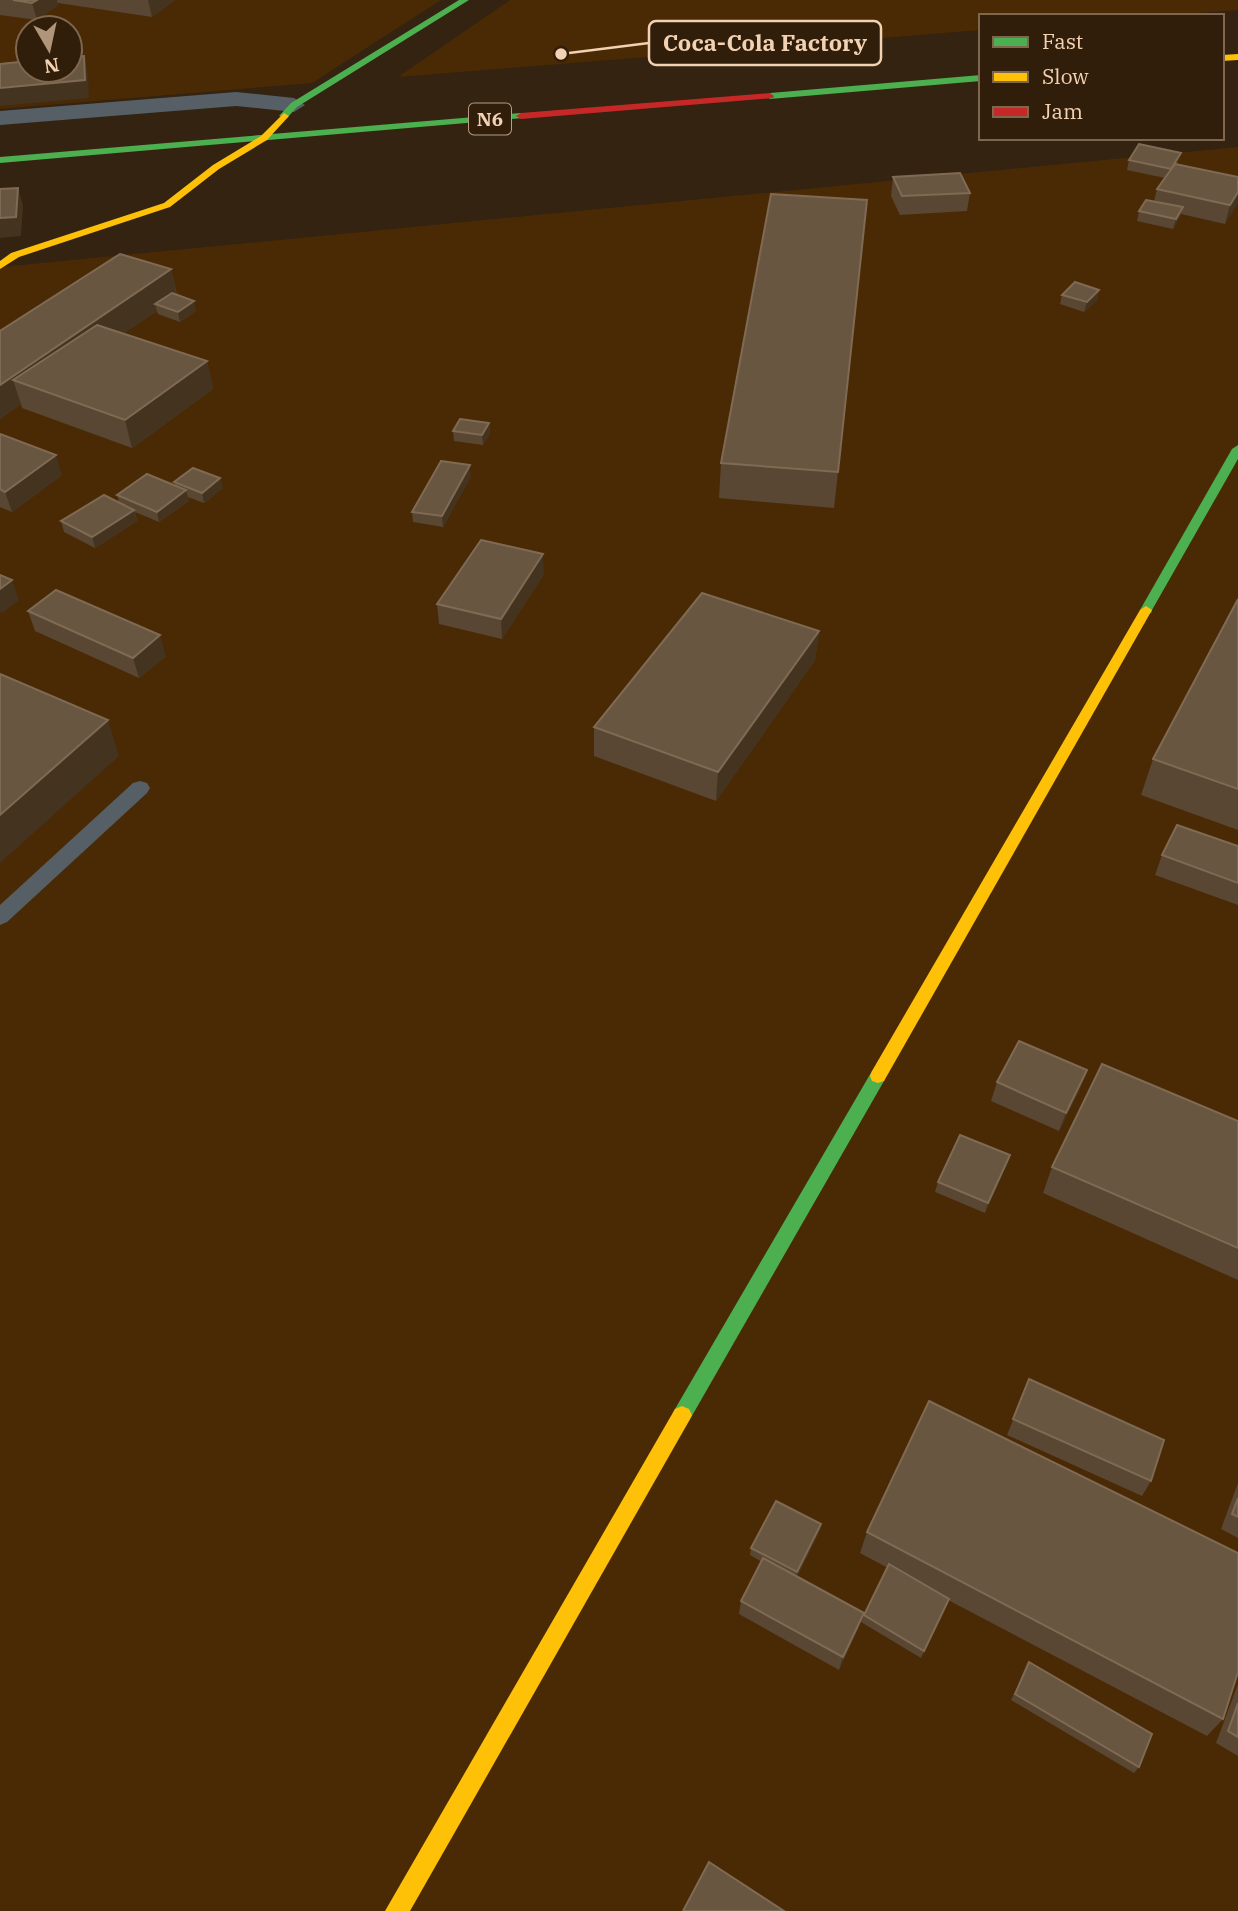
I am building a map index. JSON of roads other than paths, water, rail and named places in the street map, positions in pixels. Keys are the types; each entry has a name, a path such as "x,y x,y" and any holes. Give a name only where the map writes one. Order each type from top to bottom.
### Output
{"main road":[{"path":"5,259 167,205 216,167 264,138 294,105 465,0"},
{"name":"N6","path":"0,160 979,78"},
{"path":"189,170 258,164"},
{"path":"397,1911 1238,449"}],"street":[{"path":"0,118 236,99 294,105"}],"lane":[{"path":"0,917 140,788"}],"place":[{"name":"Coca-Cola Factory","path":"561,54"}]}
